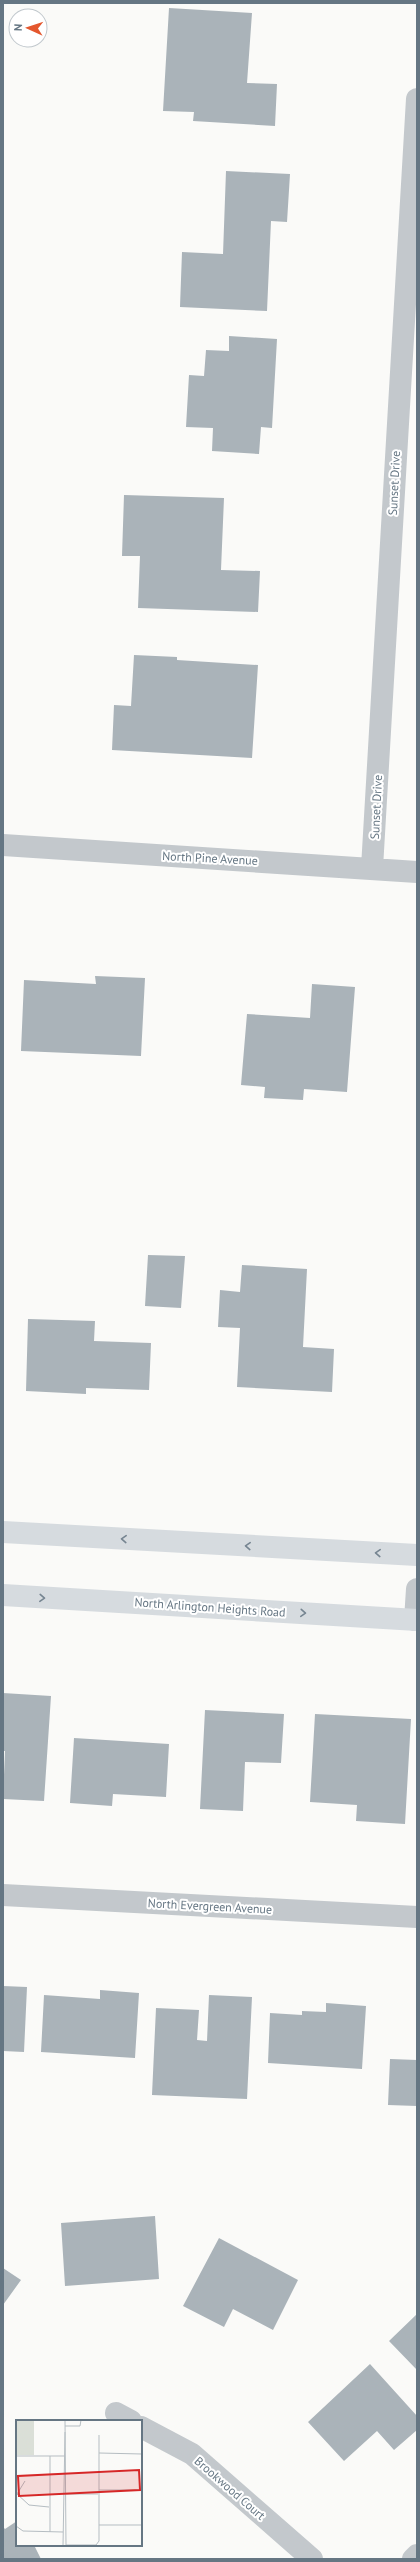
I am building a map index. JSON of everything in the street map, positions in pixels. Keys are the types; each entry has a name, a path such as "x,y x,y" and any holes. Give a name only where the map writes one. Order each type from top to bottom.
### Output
{"main road":[{"path":"3,1532 417,1555"},
{"name":"North Arlington Heights Road","path":"3,1596 416,1620"}],"street":[{"name":"Sunset Drive","path":"372,868 417,99"},
{"name":"North Pine Avenue","path":"3,845 417,872"},
{"path":"416,1620 417,1589"},
{"name":"North Evergreen Avenue","path":"3,1895 417,1917"},
{"name":"Brookwood Court","path":"142,2428 192,2454 312,2559"},
{"path":"413,2559 417,2555"}],"building":[{"path":"169,8 252,13 247,83 277,84 275,126 193,121 194,112 163,111"},
{"path":"226,171 290,174 287,222 271,221 267,311 180,307 182,252 223,254"},
{"path":"229,336 277,339 272,428 261,427 259,454 212,451 213,428 186,427 189,375 204,376 206,350 229,351"},
{"path":"124,495 224,498 221,570 260,571 258,612 138,608 140,556 122,556"},
{"path":"134,655 177,657 177,660 258,665 252,758 112,750 114,705 131,706"},
{"path":"95,976 145,978 141,1056 21,1051 24,980 96,984"},
{"path":"312,984 355,987 347,1092 304,1089 303,1100 264,1098 265,1087 241,1085 247,1014 310,1018"},
{"path":"148,1255 185,1256 181,1308 145,1306"},
{"path":"242,1265 307,1269 303,1347 334,1349 332,1392 237,1387 240,1328 218,1327 220,1290 240,1292"},
{"path":"28,1319 95,1321 94,1341 151,1343 149,1390 86,1388 86,1394 26,1391"},
{"path":"3,1693 51,1696 44,1801 3,1799 5,1751 3,1751"},
{"path":"205,1710 284,1714 281,1763 245,1762 243,1811 200,1809"},
{"path":"315,1714 411,1719 405,1824 356,1821 357,1805 310,1802"},
{"path":"74,1738 169,1744 166,1797 113,1794 112,1806 70,1803"},
{"path":"3,1986 27,1987 24,2052 3,2051"},
{"path":"100,1990 139,1993 135,2058 41,2052 44,1995 100,1999"},
{"path":"209,1995 252,1997 247,2099 152,2095 156,2008 199,2010 197,2040 207,2041"},
{"path":"326,2003 366,2006 362,2069 268,2063 270,2013 302,2015 302,2011 326,2012"},
{"path":"390,2059 417,2060 417,2106 388,2105"},
{"path":"155,2216 159,2279 65,2286 61,2223"},
{"path":"219,2238 298,2280 273,2330 233,2309 224,2327 183,2306"},
{"path":"3,2268 21,2280 3,2305"},
{"path":"417,2314 417,2370 389,2341"},
{"path":"370,2364 417,2416 417,2430 394,2450 377,2431 344,2461 308,2422"},
{"path":"16,2522 16,2546 34,2546 41,2559 3,2559 3,2527 5,2529"}]}
